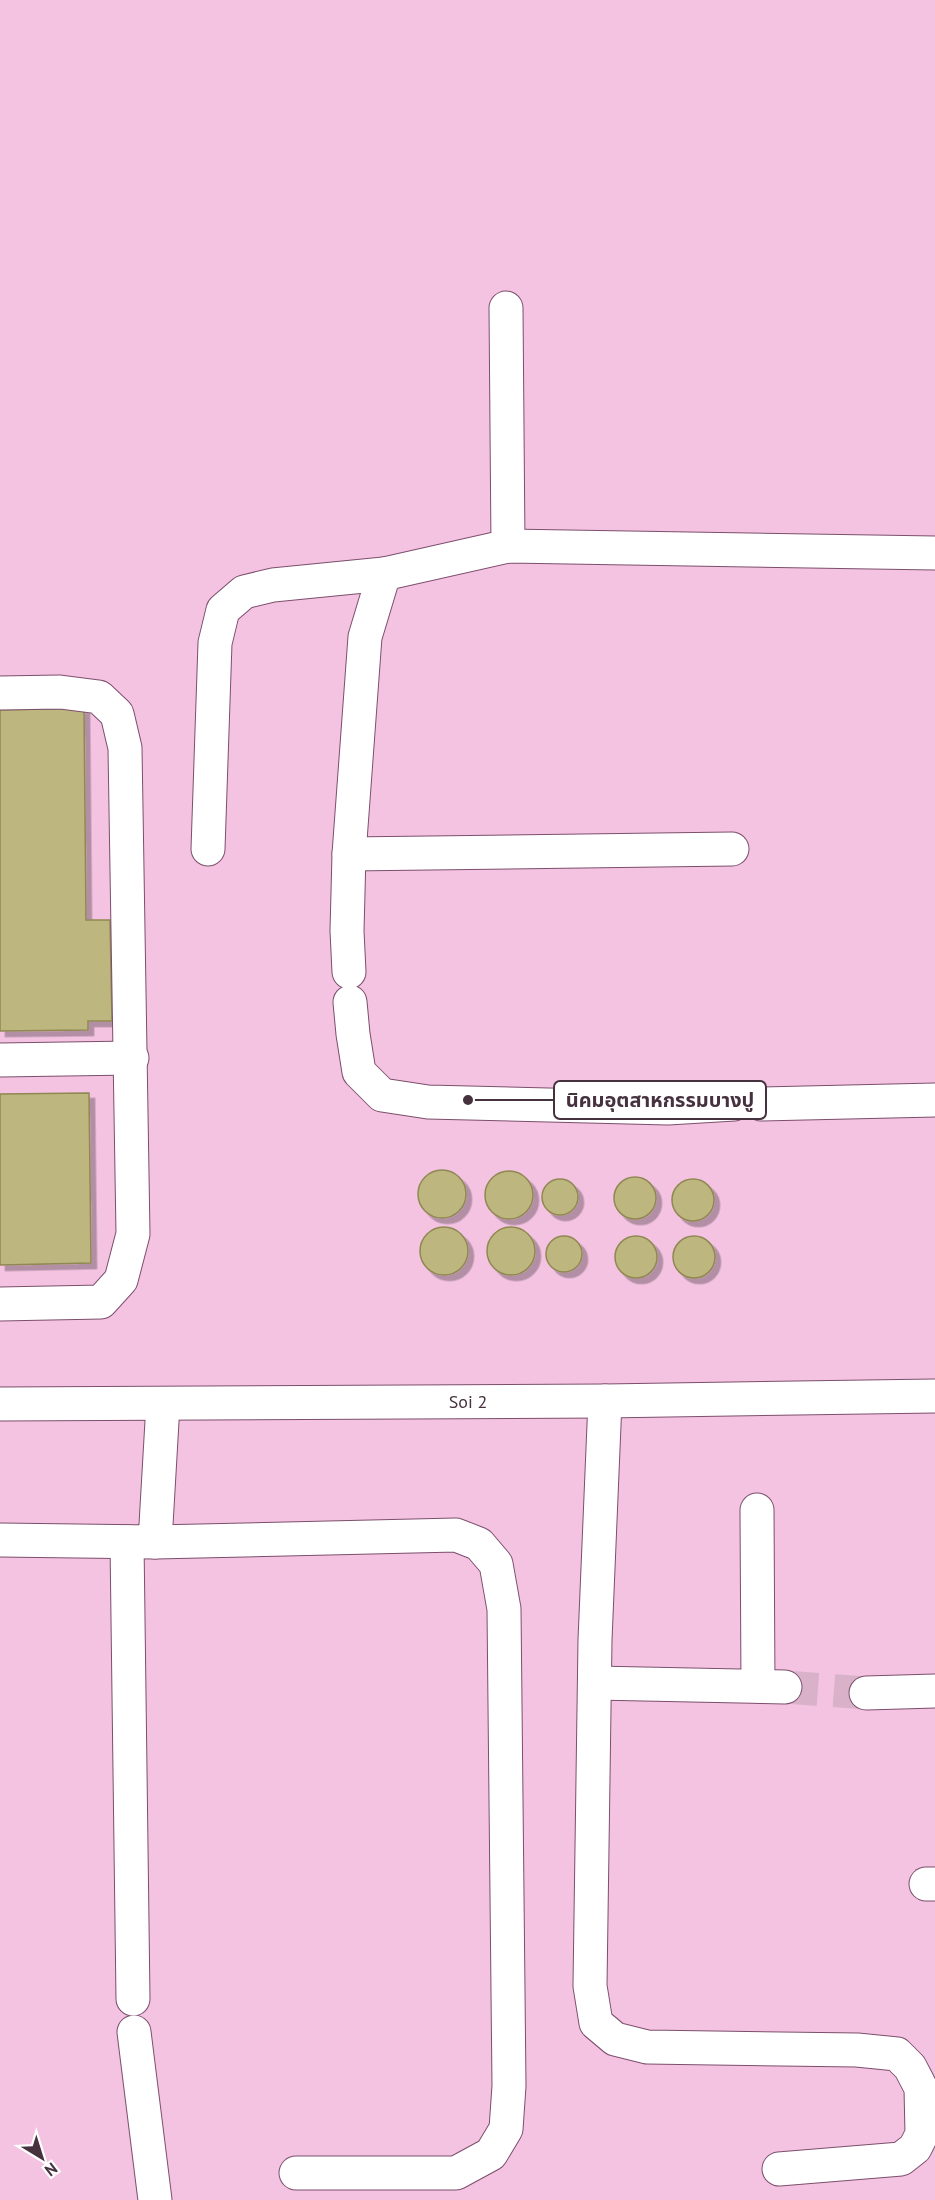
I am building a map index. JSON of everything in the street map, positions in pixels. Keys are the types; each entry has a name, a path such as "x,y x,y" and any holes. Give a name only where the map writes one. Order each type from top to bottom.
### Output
{"street":[{"path":"506,308 508,546"},
{"path":"208,849 215,643 223,610 244,592 273,585 384,574 508,546 935,553"},
{"path":"384,574 365,637 349,854 347,931 353,1034 359,1072 382,1095 428,1102 668,1108 935,1100"},
{"path":"0,693 60,692 99,697 117,714 125,748 134,1234 121,1280 101,1302 0,1304"},
{"path":"349,854 732,849"},
{"path":"0,1060 132,1058"},
{"name":"Soi 2","path":"0,1404 605,1401 935,1396"},
{"path":"605,1401 595,1683 590,1986 596,2023 615,2039 647,2047 857,2050 897,2054 910,2067 921,2088 922,2134 915,2148 901,2159 779,2169"},
{"path":"133,1999 141,1542 163,1404"},
{"path":"595,1683 772,1686 757,1510"},
{"path":"0,1540 141,1542 456,1535 479,1544 496,1564 504,1609 509,2086 506,2129 491,2154 456,2172 296,2173"},
{"path":"866,1693 935,1691"},
{"path":"134,2032 155,2200"}],"shaded area":[{"path":"0,0 935,0 935,2200 0,2200"}],"building":[{"path":"84,708 86,920 110,920 112,1021 88,1021 88,1030 0,1031 0,710"},
{"path":"89,1093 91,1263 0,1265 0,1094"},
{"path":"442,1170 459,1177 466,1194 459,1211 442,1218 425,1211 418,1194 425,1177"},
{"path":"509,1171 526,1178 533,1195 526,1212 509,1219 492,1212 485,1195 492,1178"},
{"path":"635,1177 650,1183 656,1198 650,1213 635,1219 620,1213 614,1198 620,1183"},
{"path":"560,1179 573,1184 578,1197 573,1210 560,1215 547,1210 542,1197 547,1184"},
{"path":"693,1179 708,1185 714,1200 708,1215 693,1221 678,1215 672,1200 678,1185"},
{"path":"444,1227 461,1234 468,1251 461,1268 444,1275 427,1268 420,1251 427,1234"},
{"path":"511,1227 528,1234 535,1251 528,1268 511,1275 494,1268 487,1251 494,1234"},
{"path":"564,1236 577,1241 582,1254 577,1267 564,1272 551,1267 546,1254 551,1241"},
{"path":"636,1236 651,1242 657,1257 651,1272 636,1278 621,1272 615,1257 621,1242"},
{"path":"694,1236 709,1242 715,1257 709,1272 694,1278 679,1272 673,1257 679,1242"}],"tunnel":[{"path":"785,1687 866,1693"}],"place":[{"name":"นิคมอุตสาหกรรมบางปู","path":"468,1100"}]}
